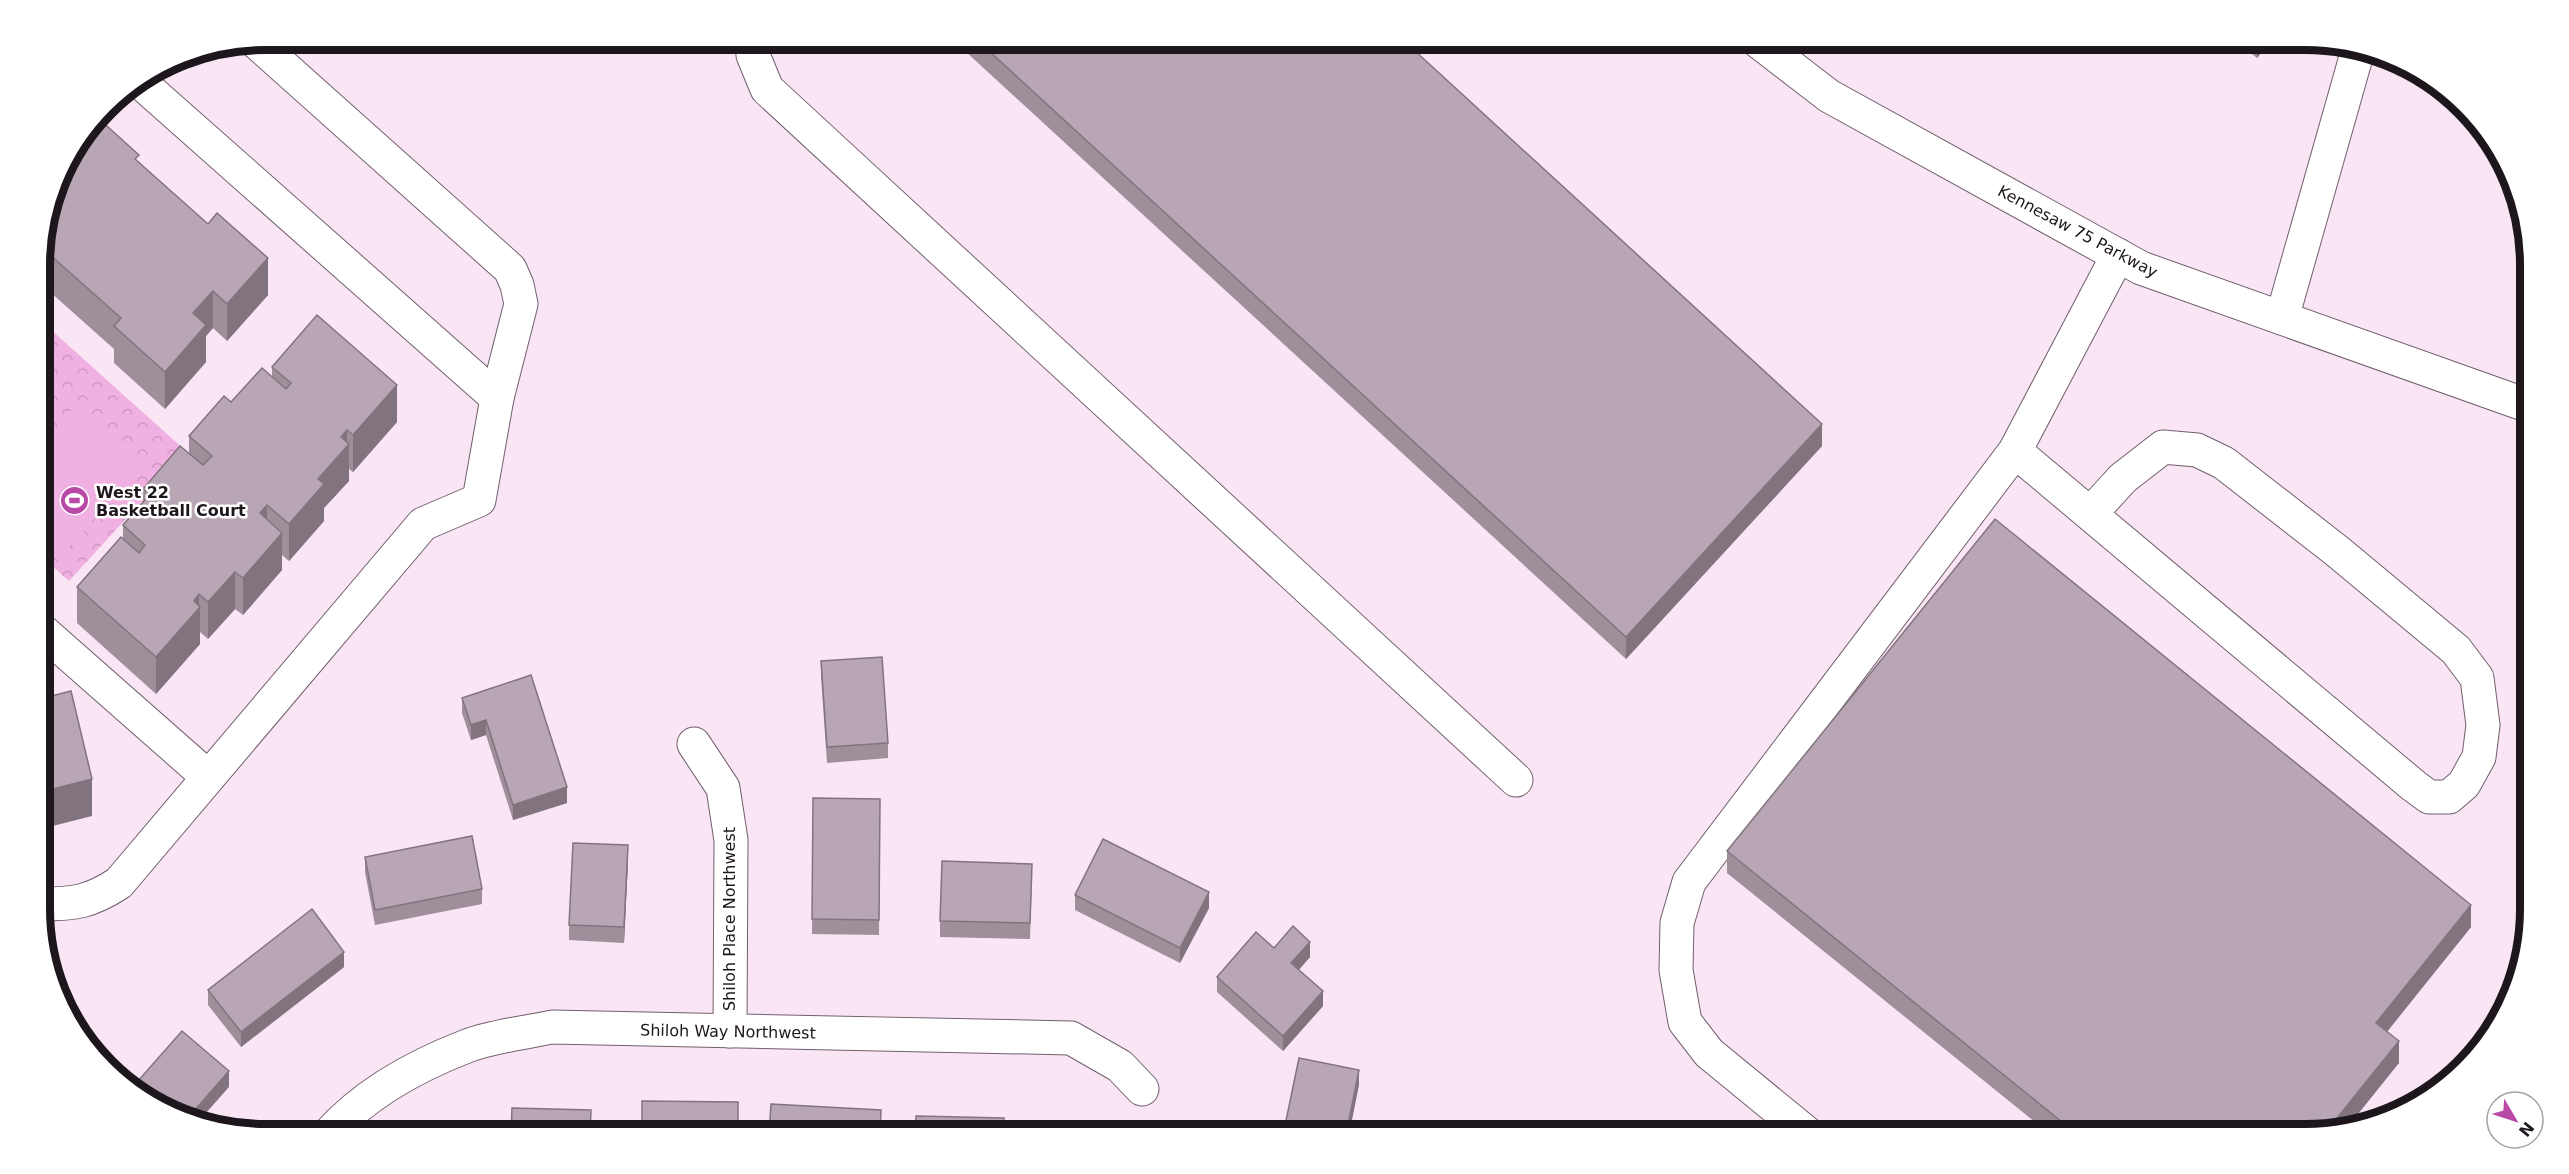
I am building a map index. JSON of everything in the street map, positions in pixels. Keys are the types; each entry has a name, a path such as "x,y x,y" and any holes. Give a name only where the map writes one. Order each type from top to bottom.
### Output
{"street":[{"path":"50,904 73,904 96,898 118,883 423,524 479,500 497,398 521,304 517,285 510,269 265,50"},
{"path":"753,50 768,89 1516,780"},
{"name":"Kennesaw 75 Parkway","path":"1769,50 1829,96 2141,268 2520,403"},
{"path":"2282,318 2356,56"},
{"path":"145,86 497,398"},
{"path":"1796,1124 1709,1053 1685,1022 1676,970 1677,922 1689,882 2015,451 2118,255"},
{"path":"2015,451 2090,514 2429,797 2449,797 2464,784 2479,757 2483,725 2478,678 2456,650 2337,551 2224,464 2197,450 2163,447 2123,478 2090,514"},
{"path":"50,638 208,777"},
{"name":"Shiloh Place Northwest","path":"694,744 723,788 731,840 730,1031"},
{"name":"Shiloh Way Northwest","path":"340,1124 368,1097 401,1076 468,1045 552,1027 1071,1038 1120,1066 1142,1089"}],"green space":[{"path":"50,329 187,452 69,581 50,564"},
{"name":"West 22 Basketball Court","path":"72,409 139,469 62,555 50,544 50,434"}],"building":[{"path":"988,50 1414,50 1822,424 1626,637"},
{"path":"103,123 139,155 135,159 208,224 217,213 268,258 227,304 213,291 193,313 206,325 165,372 114,326 121,318 50,255 51,236 66,182 78,157"},
{"path":"317,315 397,385 353,435 347,430 341,437 349,444 318,479 324,484 289,524 267,505 260,513 282,533 243,578 235,572 208,602 199,594 194,601 200,607 156,657 77,587 121,537 139,553 145,545 123,525 150,494 143,489 180,446 203,465 212,456 189,436 224,396 231,402 262,368 286,389 291,383 272,367"},
{"path":"1995,519 2471,905 2376,1023 2399,1041 2333,1123 2064,1124 1727,851"},
{"path":"882,657 888,743 827,747 821,661"},
{"path":"531,675 567,787 513,805 486,720 471,725 462,698"},
{"path":"71,691 92,779 50,790 50,696"},
{"path":"813,798 880,799 879,920 812,919"},
{"path":"472,836 482,889 375,910 365,857"},
{"path":"1103,839 1209,892 1180,948 1075,895"},
{"path":"573,843 628,845 624,927 569,925"},
{"path":"942,861 1032,864 1030,923 940,921"},
{"path":"312,909 344,952 241,1032 208,990"},
{"path":"1293,926 1310,942 1291,963 1323,991 1283,1036 1217,977 1256,932 1274,948"},
{"path":"182,1031 229,1071 193,1112 157,1096 137,1082"},
{"path":"1299,1058 1359,1070 1348,1124 1285,1124"},
{"path":"642,1101 738,1102 738,1124 642,1124"},
{"path":"771,1104 881,1110 880,1124 770,1124"},
{"path":"512,1108 591,1110 590,1124 511,1124"},
{"path":"916,1116 1004,1118 1004,1124 916,1124"}],"place":[{"name":"West 22 Basketball Court","path":"75,501"}]}
